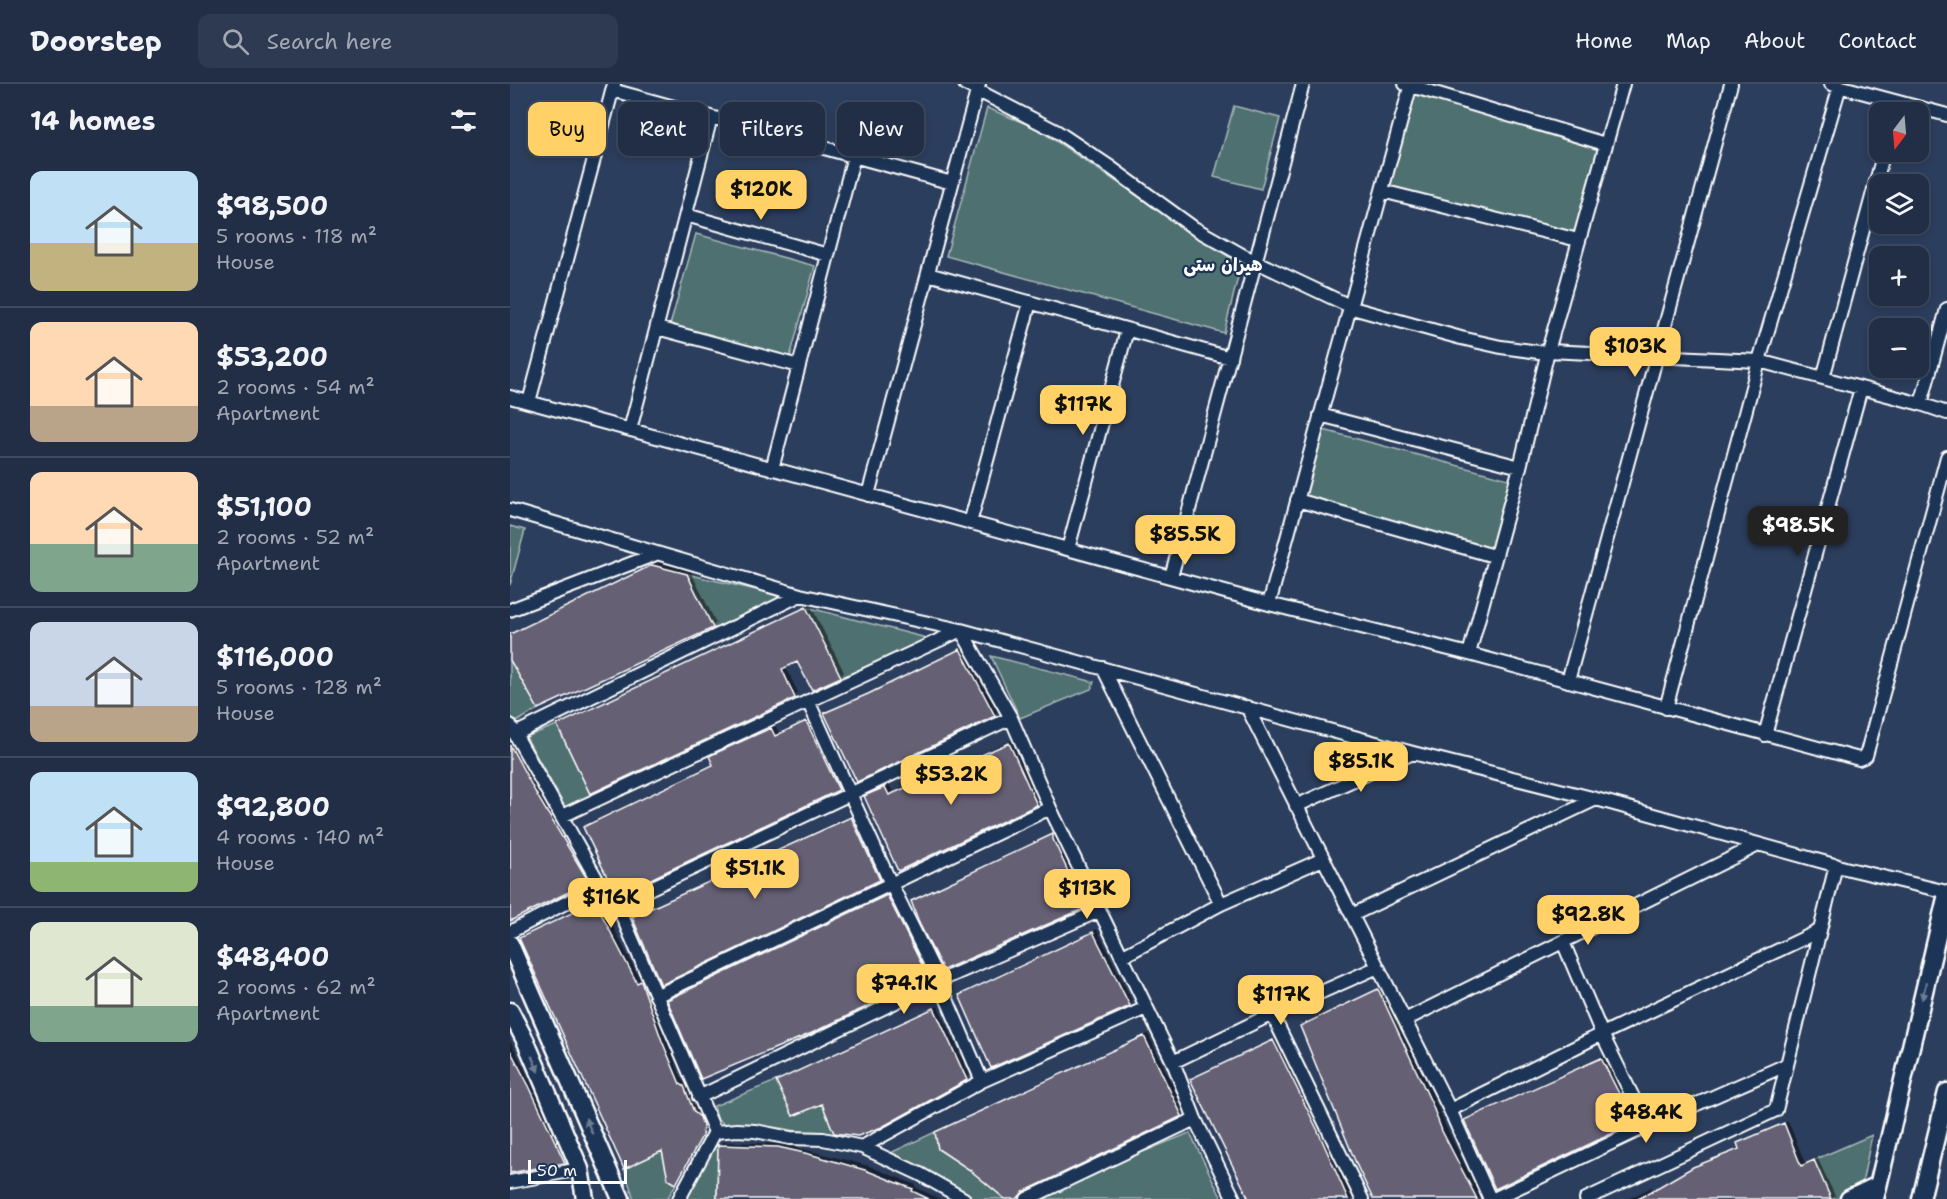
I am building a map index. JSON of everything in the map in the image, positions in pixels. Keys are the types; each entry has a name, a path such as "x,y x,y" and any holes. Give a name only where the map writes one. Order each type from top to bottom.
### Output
{"street":[{"path":"965,84 978,87 1056,132 1110,167 1194,228 1256,261 1351,304 1356,309 1461,339 1539,352 1760,362 1921,404 1947,413"},
{"path":"1171,577 1303,84"},
{"path":"1469,654 1520,467 1548,351 1623,84"},
{"path":"1568,681 1731,84"},
{"path":"1269,604 1409,85 1605,144"},
{"path":"1666,708 1836,85 1882,102"},
{"path":"529,402 613,87 837,151"},
{"path":"868,495 978,87"},
{"path":"1929,112 1947,115"},
{"path":"630,430 711,117"},
{"path":"772,469 854,156 952,183"},
{"path":"1823,378 1881,162"},
{"path":"1382,191 1578,240"},
{"path":"686,215 828,255"},
{"path":"928,274 1230,358"},
{"path":"970,523 1030,302"},
{"path":"1921,404 1947,309"},
{"path":"657,328 799,366"},
{"path":"1068,549 1127,330"},
{"path":"1765,735 1861,388"},
{"path":"510,397 1269,604 1469,654 1859,759 1866,756 1947,457"},
{"path":"1320,415 1520,467"},
{"path":"1297,500 1494,556"},
{"path":"510,510 800,595 961,630 1413,753 1596,799 1758,845 1947,893 1877,1192 1848,1199"},
{"path":"510,610 656,554"},
{"path":"715,1132 617,904 600,885 513,729 800,595"},
{"path":"562,816 961,630"},
{"path":"961,630 1011,718 1050,808 1173,1062 1195,1119 1234,1199"},
{"path":"1103,668 1221,904"},
{"path":"808,701 891,884 939,981 982,1081"},
{"path":"1247,707 1450,1110 1490,1199"},
{"path":"617,904 1011,718"},
{"path":"1296,806 1413,753"},
{"path":"1352,915 1596,799"},
{"path":"656,996 1050,808"},
{"path":"1405,1020 1758,845"},
{"path":"1123,956 1221,904 1323,859"},
{"path":"1586,1199 1776,1110 1836,865"},
{"path":"510,932 600,885"},
{"path":"699,1097 939,981 1099,911"},
{"path":"1450,1110 1602,1034 1819,931"},
{"path":"1563,942 1602,1034 1647,1126"},
{"path":"510,944 621,1199"},
{"path":"1173,1062 1272,1014 1378,967"},
{"path":"862,1147 982,1081 1146,1008"},
{"path":"510,1011 526,1042 580,1169 585,1199"},
{"path":"1272,1014 1362,1199"},
{"path":"1494,1199 1647,1126 1786,1065"},
{"path":"1921,1199 1947,1092"},
{"path":"1027,1199 1195,1119"},
{"path":"715,1132 746,1131 790,1138 823,1139 862,1147 920,1174 964,1199"},
{"path":"679,1199 715,1132"},
{"path":"510,1182 580,1169"}],"green space":[{"path":"1406,88 1605,144 1578,240 1380,184"},
{"path":"1234,106 1280,118 1261,189 1214,177"},
{"path":"987,108 1036,128 1241,265 1224,333 946,256"},
{"path":"696,234 815,266 790,357 670,325"},
{"path":"1316,428 1516,481 1494,556 1297,500"},
{"path":"510,526 525,530 510,585"},
{"path":"687,574 778,595 780,598 713,629"},
{"path":"806,607 938,641 843,681"},
{"path":"991,656 1094,682 1091,689 1020,718"},
{"path":"510,660 538,709 515,723 510,715"},
{"path":"557,725 593,800 568,812 526,737"},
{"path":"776,1081 793,1115 822,1104 837,1139 766,1126 724,1124 717,1118 714,1106"},
{"path":"935,1132 938,1149 970,1170 1005,1199 956,1199 886,1155"},
{"path":"1190,1133 1222,1199 1032,1199 1035,1195"},
{"path":"1872,1135 1861,1188 1837,1199 1831,1199 1814,1160"},
{"path":"718,1145 717,1199 683,1199 710,1151"},
{"path":"662,1151 668,1179 676,1184 667,1199 634,1199 624,1169"}],"building":[{"path":"652,565 687,574 713,628 538,709 510,660 510,634"},
{"path":"806,607 841,677 812,690 797,662 782,669 795,698 590,794 557,725"},
{"path":"960,649 995,716 857,782 824,713"},
{"path":"806,721 839,790 619,894 611,885 583,827 713,765 709,756 771,728 775,736"},
{"path":"1009,743 1037,805 898,871 864,796 885,787 889,795"},
{"path":"510,745 589,882 510,921"},
{"path":"851,817 880,880 661,985 632,917"},
{"path":"1053,834 1053,839 1085,908 943,970 920,925 911,901"},
{"path":"887,895 928,977 812,1033 701,1079 667,1000"},
{"path":"595,902 637,983 641,981 680,1084 684,1086 694,1112 700,1117 703,1126 702,1136 676,1184 668,1179 662,1151 624,1169 519,938"},
{"path":"1093,932 1130,1006 991,1068 959,995"},
{"path":"1378,989 1432,1104 1442,1131 1477,1199 1373,1199 1358,1168 1300,1026"},
{"path":"934,1008 967,1080 882,1127 858,1136 834,1133 822,1104 793,1116 776,1081"},
{"path":"1144,1036 1182,1116 1023,1192 1017,1199 1005,1199 970,1170 938,1149 935,1132"},
{"path":"1273,1040 1318,1131 1348,1199 1249,1199 1190,1079"},
{"path":"510,1050 529,1086 565,1163 510,1173"},
{"path":"1601,1058 1634,1123 1495,1189 1464,1120"},
{"path":"1784,1123 1801,1166 1814,1160 1831,1199 1638,1199 1693,1167 1739,1149 1737,1143"},
{"path":"718,1145 778,1147 809,1154 865,1170 913,1189 912,1191 929,1199 717,1199"}],"district":[{"name":"هیران ستی","path":"1223,265"}]}
